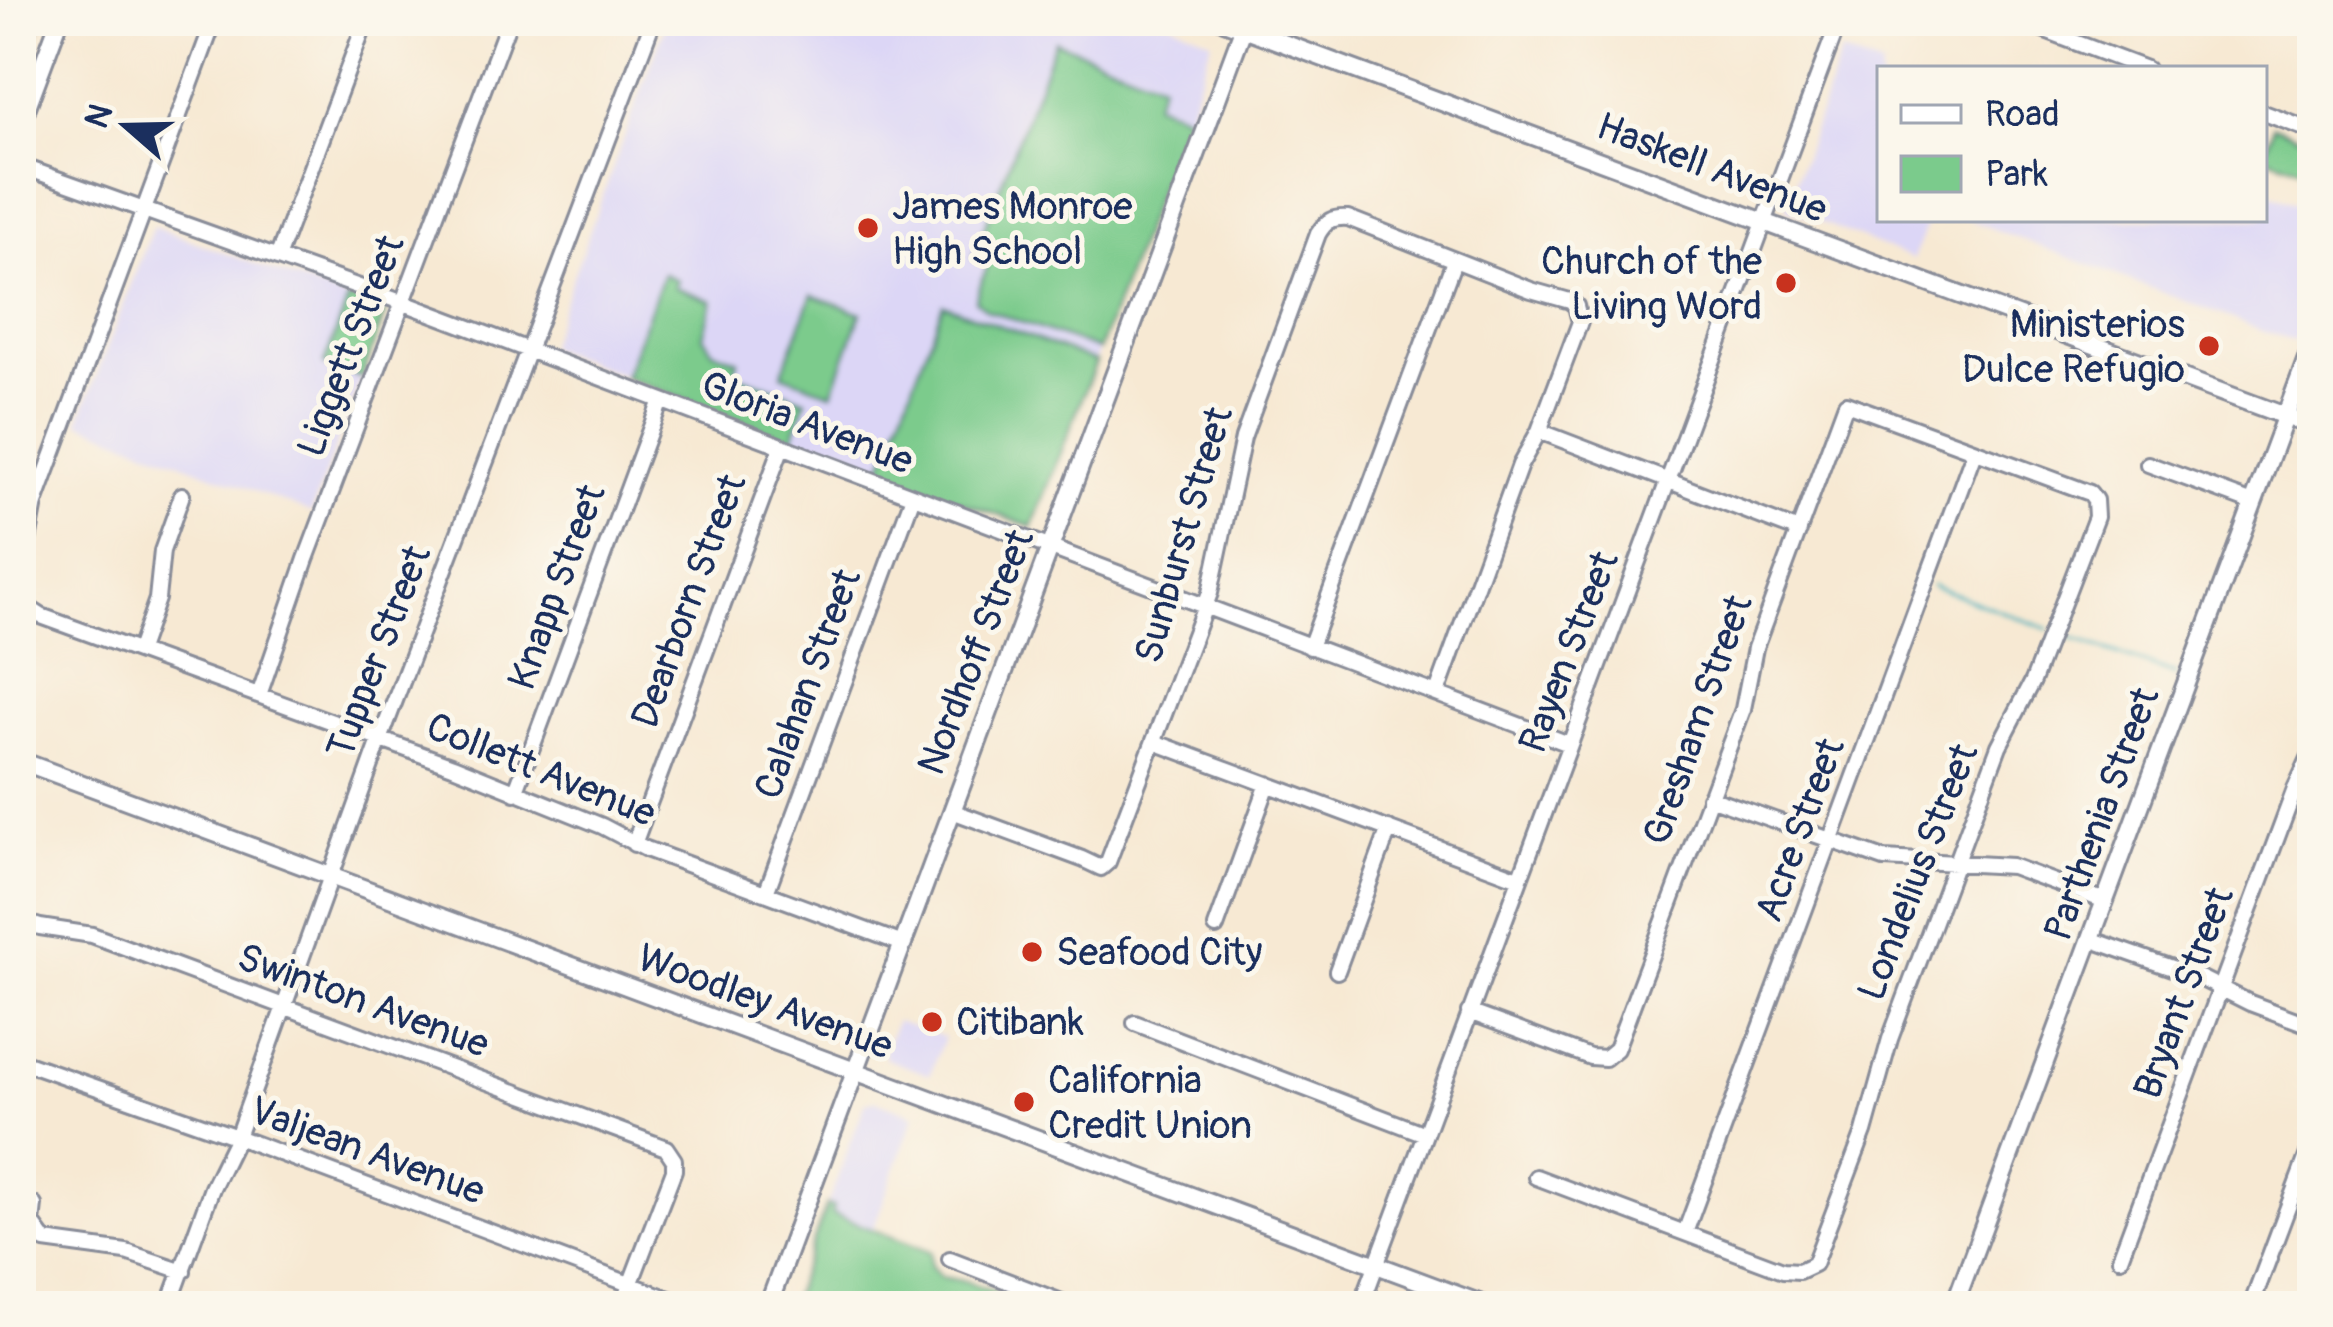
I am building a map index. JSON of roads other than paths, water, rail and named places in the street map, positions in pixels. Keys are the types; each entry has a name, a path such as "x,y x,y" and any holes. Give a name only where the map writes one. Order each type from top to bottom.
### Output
{"main road":[{"path":"21,123 59,21"},
{"name":"Haskell Avenue","path":"1225,21 2312,426"},
{"name":"Nordhoff Street","path":"768,1306 1245,25"},
{"name":"Parthenia Street","path":"1954,1306 2312,345"},
{"name":"Woodley Avenue","path":"21,760 1487,1306"}],"street":[{"path":"21,578 35,503 214,21"},
{"path":"278,258 366,21"},
{"name":"Liggett Street","path":"259,695 508,21"},
{"name":"Tupper Street","path":"170,1306 652,21"},
{"name":"Rayen Street","path":"1361,1306 1839,21"},
{"path":"2019,21 2138,66"},
{"path":"2267,114 2312,131"},
{"name":"Gloria Avenue","path":"21,166 404,303 1569,744"},
{"name":"Sunburst Street","path":"952,811 1101,868 1110,858 1210,593 1243,438 1318,234 1330,219 1348,218 1454,261"},
{"path":"1310,647 1454,261 1562,297 1576,306 1580,328 1540,431 1520,465 1437,693"},
{"name":"Knapp Street","path":"515,793 660,403"},
{"name":"Gresham Street","path":"1469,1012 1590,1057 1610,1057 1621,1040 1743,709 1754,648 1846,403 1974,452"},
{"path":"1540,431 1799,531"},
{"name":"Dearborn Street","path":"634,844 781,449"},
{"name":"Londelius Street","path":"1686,1230 1783,1270 1808,1269 1821,1252 1864,1132 1890,1039 1955,863 2096,517 2095,500 2080,488 1974,452"},
{"name":"Acre Street","path":"1686,1230 1974,452"},
{"path":"2148,464 2253,503"},
{"path":"139,650 157,598 162,551 182,495"},
{"name":"Calahan Street","path":"766,893 912,499"},
{"name":"Collett Avenue","path":"22,598 40,616 380,740 602,826 634,844 903,944"},
{"path":"1154,742 1519,878"},
{"name":"Bryant Street","path":"2120,1258 2312,752"},
{"path":"1216,927 1268,784"},
{"path":"1709,796 1883,860 2011,866 2104,901"},
{"path":"1337,970 1389,829"},
{"name":"Swinton Avenue","path":"21,921 92,935 666,1148 674,1160 670,1182 630,1283"},
{"path":"2090,939 2312,1026"},
{"path":"1136,1023 1425,1134"},
{"name":"Valjean Avenue","path":"21,1061 237,1136 688,1306"},
{"path":"2251,1306 2312,1143"},
{"path":"1536,1177 1686,1230"},
{"path":"34,1204 32,1222 45,1241 126,1252 183,1271"},
{"path":"950,1258 1072,1306"},
{"path":"622,1306 630,1283"}],"waterway":[{"path":"1932,585 2048,629"},
{"path":"2057,633 2175,674"}],"place":[{"name":"James Monroe High School","path":"868,228"},
{"name":"Church of the Living Word","path":"1786,283"},
{"name":"Ministerios Dulce Refugio","path":"2209,346"},
{"name":"Seafood City","path":"1032,952"},
{"name":"Citibank","path":"932,1022"},
{"name":"California Credit Union","path":"1024,1102"}]}
